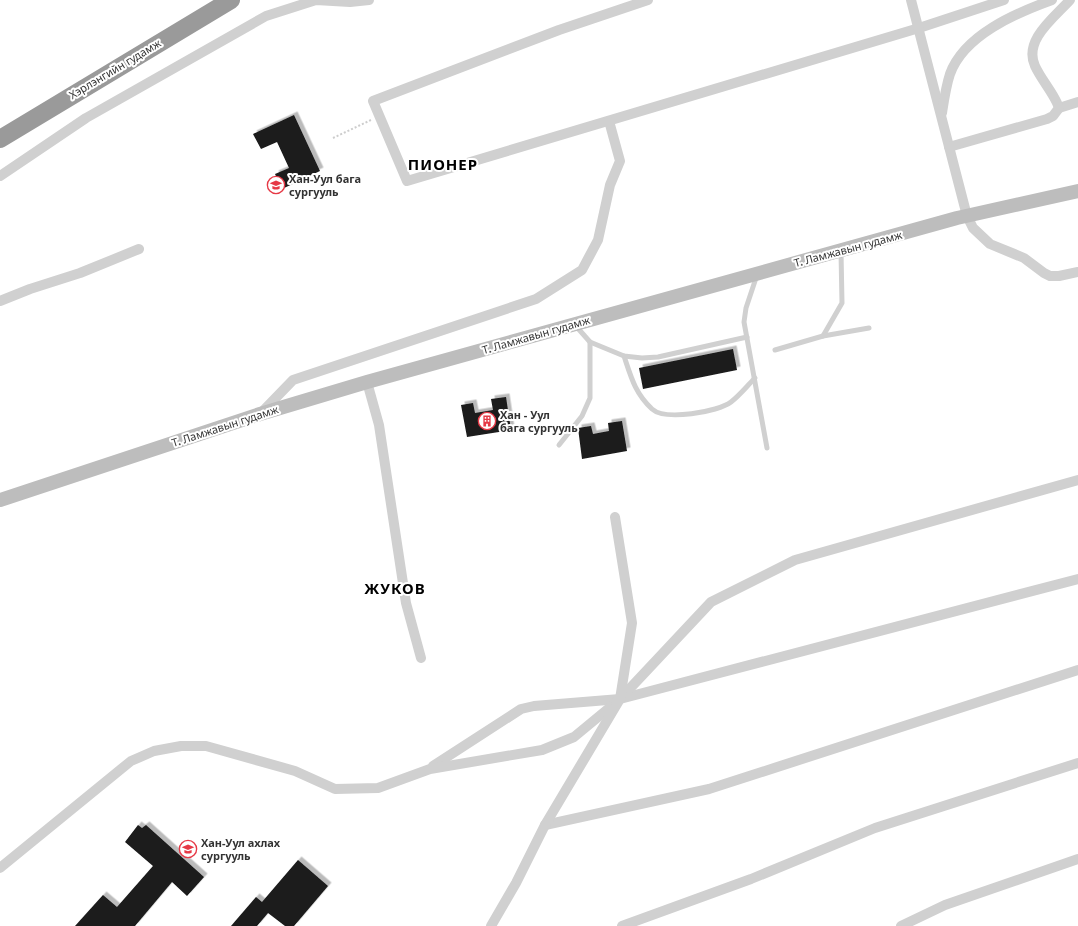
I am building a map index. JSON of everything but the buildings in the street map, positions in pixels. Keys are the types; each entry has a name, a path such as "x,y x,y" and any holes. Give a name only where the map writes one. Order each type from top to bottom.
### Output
{"highway":[{"name":"Хэрлэнгийн гудамж","path":"0,139 231,0"}],"street":[{"path":"0,176 86,118 266,16 316,0 350,2 369,0"},
{"path":"648,0 559,30 373,101 407,181 918,28 1004,0"},
{"path":"910,0 967,216 976,232 990,244 1024,258 1050,276 1059,276 1078,272"},
{"path":"941,116 950,74 961,55 984,33 1002,22 1026,10 1052,0"},
{"path":"1059,108 1034,65 1032,52 1037,35 1070,0"},
{"path":"949,147 1047,119 1053,116 1059,108 1078,102"},
{"path":"260,414 293,380 536,299 582,270 598,240 610,185 620,161 609,121"},
{"name":"Т. Ламжавын гудамж","path":"0,500 260,414 367,382 967,216 1078,191"},
{"path":"0,302 30,289 80,273 139,249"},
{"path":"367,382 379,426 406,603 421,658"},
{"path":"0,868 131,761 154,751 181,746 206,746 295,771 334,789 378,788 430,768 542,750 574,737 620,699 711,602 795,560 1078,480"},
{"path":"491,926 516,883 544,825 620,699 632,624 615,517"},
{"path":"430,768 521,709 534,706 620,699 1078,579"},
{"path":"544,825 709,789 1078,670"},
{"path":"622,926 751,879 875,828 1078,762"},
{"path":"901,926 945,905 1078,859"}],"lane":[{"path":"823,336 842,303 841,251"},
{"path":"758,274 746,308 744,322 767,448"},
{"path":"575,324 590,342 624,356 642,358 658,357 747,337"},
{"path":"775,350 823,336 869,328"},
{"path":"559,445 582,416 590,398 590,342"},
{"path":"624,356 635,390 653,410 669,414 702,412 730,403 755,378"}],"path":[{"path":"333,138 380,116"}],"place":[{"name":"Хан-Уул бага сургууль","path":"276,185"},
{"name":"Хан - Уул бага сургууль","path":"487,421"},
{"name":"Хан-Уул ахлах сургууль","path":"188,849"}],"district":[{"name":"ПИОНЕР","path":"443,165"},
{"name":"ЖУКОВ","path":"395,589"}]}
